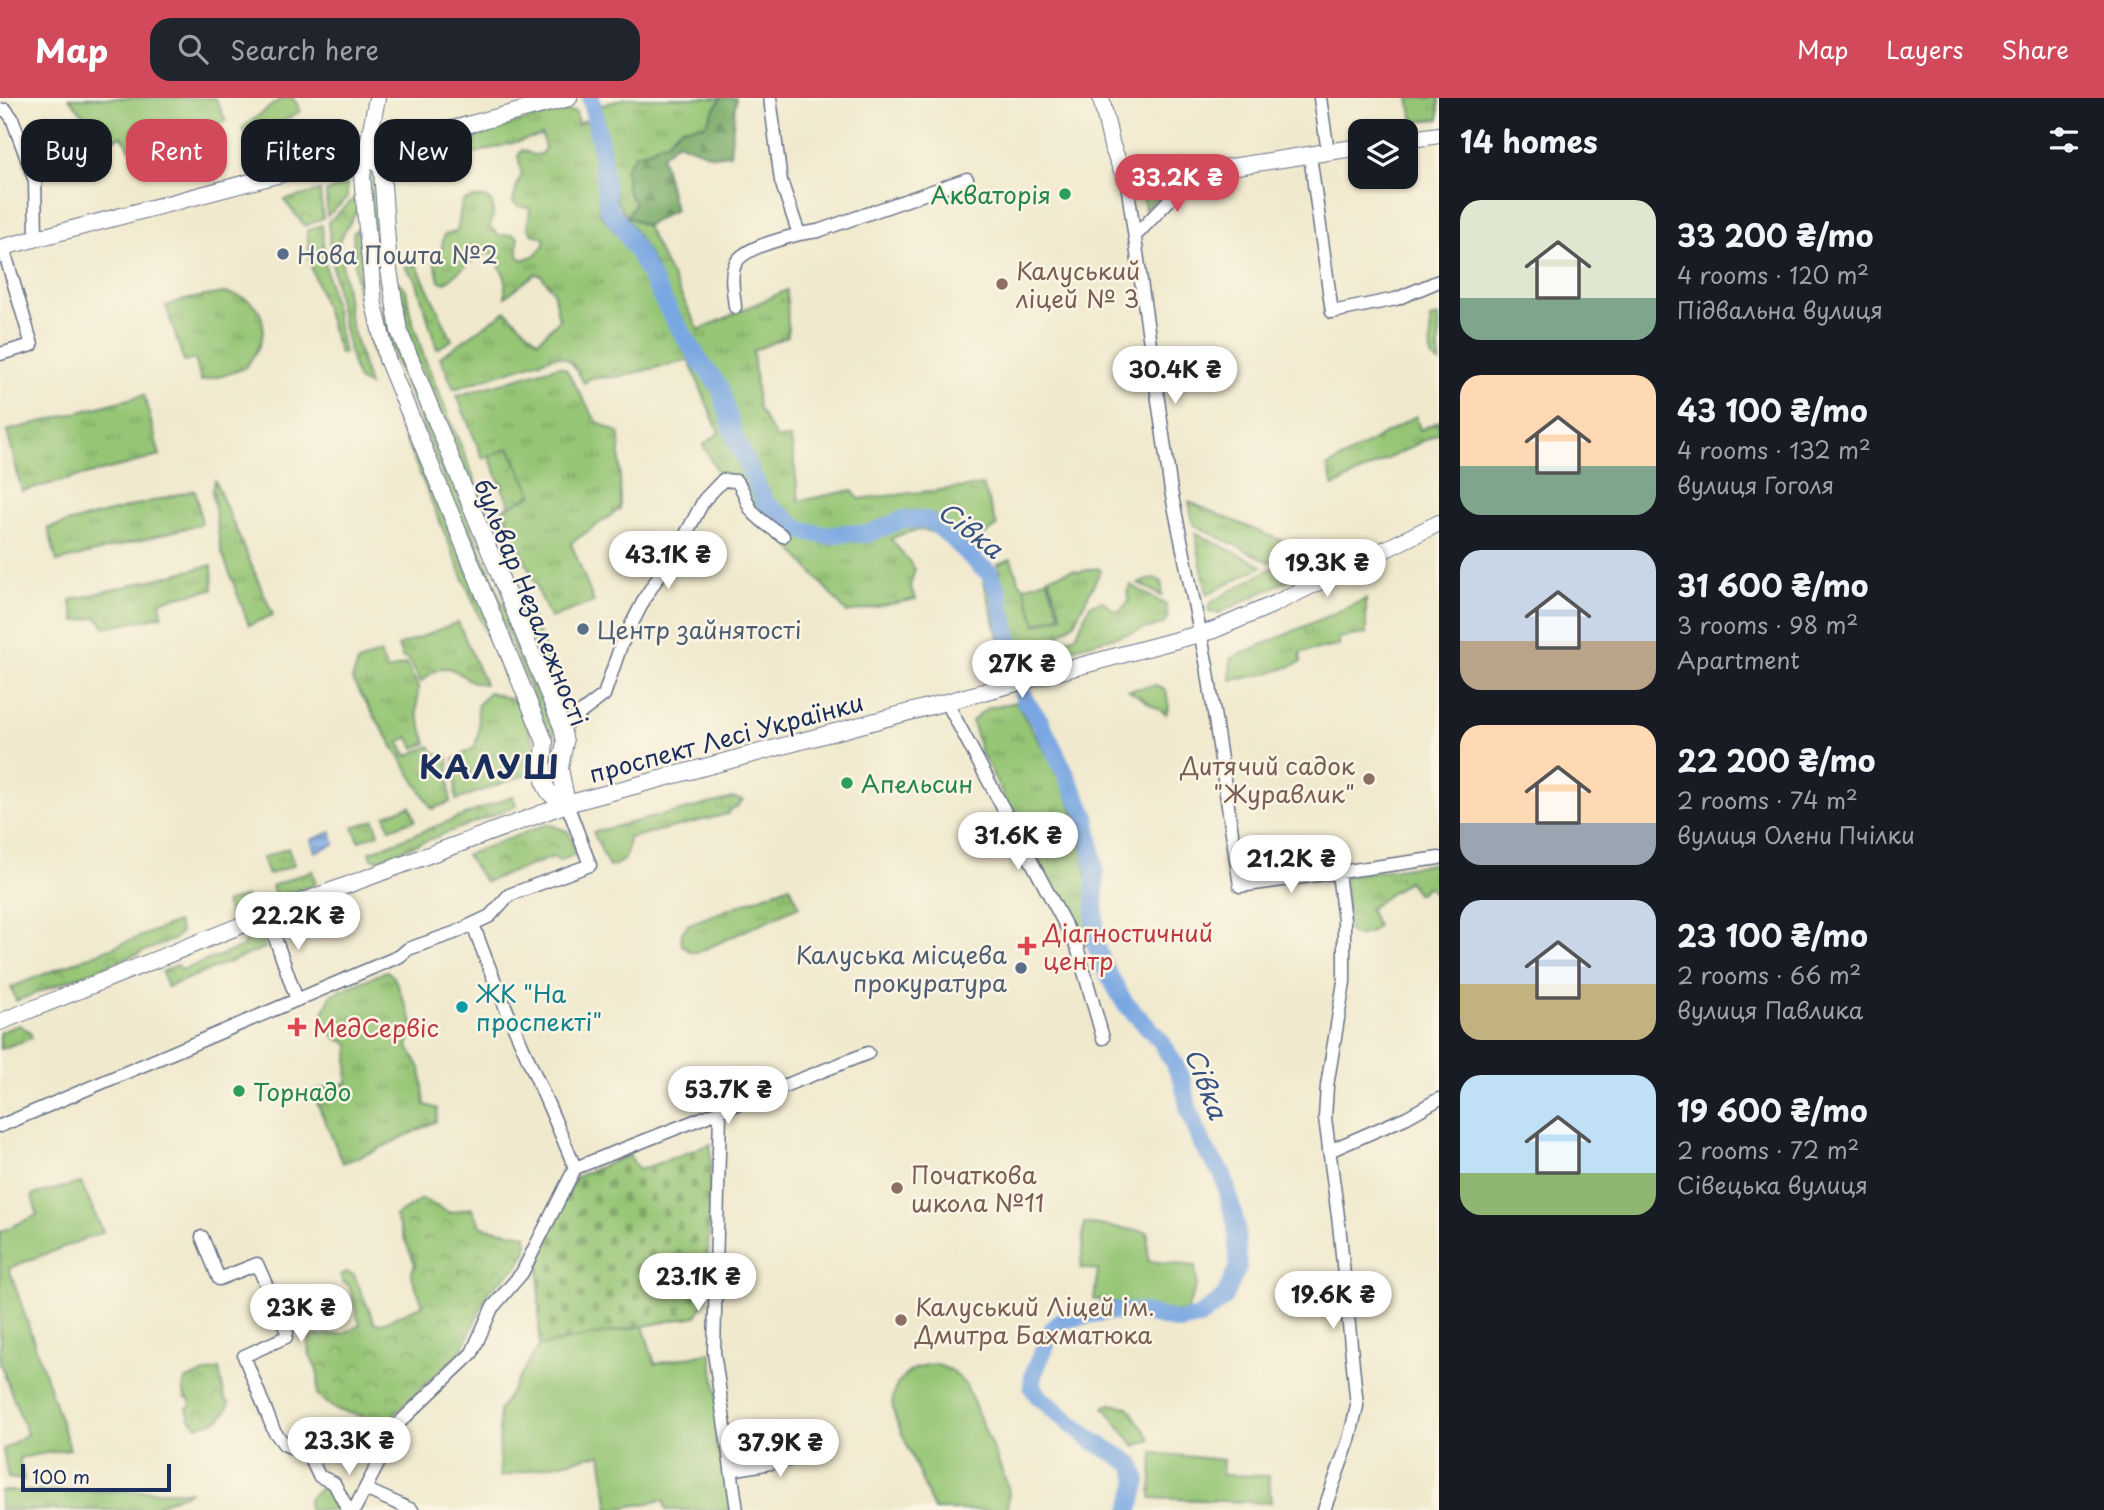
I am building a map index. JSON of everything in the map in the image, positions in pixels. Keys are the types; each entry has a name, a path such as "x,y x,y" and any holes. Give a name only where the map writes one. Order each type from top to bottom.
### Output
{"main road":[{"path":"369,149 377,98"},
{"path":"1101,98 1112,146 1127,183 1348,149"},
{"path":"1,247 565,99"},
{"path":"1418,138 1439,135"},
{"name":"бульвар Незалежності","path":"369,149 382,170 389,270 399,331 562,727 565,743 560,763 567,804"},
{"name":"бульвар Незалежності","path":"369,149 362,176 374,304 381,337 391,370 545,742 542,775 546,788"},
{"name":"проспект Лесі Українки","path":"0,1021 267,915 567,804 1200,634 1272,605 1439,523"},
{"path":"564,784 598,796"},
{"path":"533,816 546,788 556,800 567,804"}],"street":[{"path":"770,98 781,181 799,234"},
{"path":"1320,98 1328,152"},
{"path":"0,110 6,110 12,118 35,181 36,238"},
{"path":"1310,155 1332,312 1396,299 1439,281"},
{"path":"1136,235 1195,173"},
{"path":"735,307 734,266 747,251 799,234 818,231 967,179"},
{"path":"1127,183 1171,491 1207,666 1240,886 1439,858"},
{"path":"0,354 32,345 1,247"},
{"path":"562,727 604,695 621,645 646,596 686,534 704,499 716,485 723,480 736,481 754,513 783,536"},
{"path":"946,701 1077,947 1103,1038"},
{"path":"0,1126 400,956 408,949 473,924 490,916 509,895 590,865 567,804"},
{"path":"1324,1510 1349,1440 1357,1406 1339,1224 1325,1118 1327,1086 1344,982 1344,920 1338,873"},
{"path":"267,915 297,1000"},
{"path":"473,924 502,1001 575,1168"},
{"path":"354,1510 400,1422 472,1353 492,1308 522,1273 575,1168 868,1053"},
{"path":"1329,1151 1407,1117 1439,1098"},
{"path":"720,1112 714,1352 737,1510"},
{"path":"202,1237 219,1279 257,1264 287,1332 286,1338 244,1356 274,1431 284,1444 310,1457 319,1476 334,1483 348,1510"},
{"path":"731,1470 823,1454"},
{"path":"365,1489 412,1510"}],"green space":[{"path":"69,98 215,98 225,119 126,119 126,142 122,136 112,140 112,119 87,119"},
{"path":"282,98 293,98 301,111 287,119 254,119"},
{"path":"626,98 723,98 705,125 681,128 667,142 636,154 625,168 635,203 627,216 646,226 699,330 787,290 788,336 753,351 758,408 776,438 791,438 799,501 852,490 859,499 983,485 997,526 983,536 982,545 964,557 939,536 923,530 891,539 915,569 910,586 916,599 847,613 734,482 726,488 703,445 719,433 689,360 616,377 590,378 584,383 570,362 556,356 454,389 440,357 506,311 538,341 559,320 553,291 541,275 535,274 505,297 505,277 493,254 480,254 445,283 439,281 434,259 441,252 444,235 457,231 462,202 476,198 489,200 493,208 490,227 499,236 512,234 518,237 518,256 523,260 535,255 544,245 544,238 532,234 528,228 530,208 518,206 513,202 518,181 522,176 518,156 522,150 534,155 541,154 545,148 542,135 472,154 472,135 561,111 576,112 578,124 584,120 593,128 600,214 625,243 689,359 695,340 679,316 648,253 616,200 599,106"},
{"path":"721,98 736,98 730,154 713,156 677,142 662,156 675,210 646,226 627,216 635,203 628,193 625,168 636,154 667,142 681,128 705,125"},
{"path":"1409,98 1439,98 1439,119 1418,121 1412,115"},
{"path":"374,174 374,182 377,182 384,273 377,275 368,176"},
{"path":"347,184 347,198 327,216 326,192"},
{"path":"1169,186 1145,210 1142,190"},
{"path":"320,191 323,218 305,226 284,200"},
{"path":"357,196 358,209 339,241 350,320 369,386 357,379 347,340 335,282 328,222"},
{"path":"322,225 325,264 344,353 340,354 310,263 307,231"},
{"path":"358,228 363,278 356,280 353,233"},
{"path":"416,264 452,340 437,349 416,280 405,267"},
{"path":"363,280 368,312 363,314 356,283"},
{"path":"397,281 406,290 410,313 424,357 551,663 547,676 410,342"},
{"path":"223,293 236,295 254,305 263,322 263,333 260,344 244,368 201,381 195,359 184,362 166,306"},
{"path":"388,310 403,363 554,728 554,736 548,732 395,359 382,311"},
{"path":"368,315 381,362 377,368 363,316"},
{"path":"1439,316 1439,363 1431,357 1430,319"},
{"path":"559,366 566,369 596,421 620,434 620,509 571,543 594,602 550,618 503,509 532,495 509,449 483,459 457,396"},
{"path":"144,395 160,456 22,491 7,431"},
{"path":"395,414 403,417 516,687 507,683"},
{"path":"1416,416 1420,430 1439,421 1439,433 1334,486 1327,467"},
{"path":"509,448 532,494 510,506 489,456"},
{"path":"215,481 273,615 249,625 221,550 212,490"},
{"path":"195,490 202,524 57,562 48,528"},
{"path":"1189,502 1306,551 1269,562 1193,524"},
{"path":"1195,533 1263,566 1207,594"},
{"path":"1319,554 1324,557 1324,563 1219,613 1209,612 1208,607 1213,601 1272,568"},
{"path":"1011,559 1024,587 1036,625 1062,616 1048,577 1073,570 1101,570 1074,623 1059,635 1048,652 1037,659 1000,669 996,653 1001,646 981,572 1000,574 998,564"},
{"path":"212,565 213,589 160,601 162,616 106,628 97,617 76,621 70,600"},
{"path":"1155,578 1162,582 1162,596 1138,583"},
{"path":"1047,579 1060,615 1036,624 1024,587"},
{"path":"1131,585 1166,605 1168,617 1164,624 1055,653 1061,641 1076,636 1090,605 1103,601 1113,610 1121,610 1129,601 1127,591"},
{"path":"1366,599 1366,634 1339,638 1339,646 1301,652 1301,662 1284,669 1231,680 1230,659"},
{"path":"458,622 485,684 476,683 449,668 433,673 421,682 409,660 403,658 398,646"},
{"path":"380,653 387,671 406,664 418,686 417,713 427,743 415,748 408,737 399,743 407,756 430,746 435,753 448,758 450,802 432,809 352,680 358,662"},
{"path":"1155,685 1166,691 1169,707 1166,714 1129,690"},
{"path":"489,692 517,701 535,744 530,773 456,800 454,759 475,747 479,729 477,706"},
{"path":"1016,702 1061,780 1073,810 1082,847 1089,904 1090,942 1084,945 1079,941 980,750 972,721 987,708"},
{"path":"513,796 516,806 377,860 371,857 370,852"},
{"path":"733,798 743,800 737,807 729,810 728,814 629,838 623,860 609,867 593,832"},
{"path":"410,806 415,820 390,829 385,815"},
{"path":"374,820 379,834 359,841 353,827"},
{"path":"547,824 568,831 576,854 559,861 554,857 485,882 466,855"},
{"path":"288,848 294,865 268,875 262,858"},
{"path":"1439,863 1439,900 1428,886 1418,894 1408,881 1369,909 1377,926 1371,932 1358,936 1349,932 1344,876"},
{"path":"312,870 316,884 277,899 272,886"},
{"path":"790,886 799,906 699,952 691,952 682,945 682,933 689,924"},
{"path":"246,896 252,910 230,917 225,903"},
{"path":"177,922 181,932 173,940 16,1001 11,987"},
{"path":"260,934 265,948 167,987 162,972 177,965 182,970 243,947 245,940"},
{"path":"387,971 394,977 414,1025 408,1046 421,1070 425,1105 438,1109 436,1121 343,1163 312,1091 347,1083 349,1044 335,1038 322,1015 332,994"},
{"path":"19,1025 29,1031 32,1038 0,1049 0,1032"},
{"path":"711,1144 707,1298 696,1316 539,1346 539,1252 576,1177 629,1155 639,1170"},
{"path":"81,1183 103,1232 9,1268 70,1449 19,1458 24,1480 8,1478 3,1450 27,1434 0,1363 0,1232 37,1215 32,1195"},
{"path":"422,1199 450,1213 471,1208 482,1227 526,1235 527,1251 517,1267 489,1290 462,1350 395,1413 384,1433 374,1435 363,1416 336,1410 317,1395 318,1376 309,1352 309,1342 311,1336 343,1334 360,1325 349,1285 343,1282 340,1275 346,1272 354,1275 375,1323 382,1323 423,1305 411,1275 415,1264 395,1216"},
{"path":"1084,1223 1148,1232 1148,1261 1195,1266 1197,1284 1186,1312 1162,1311 1094,1299 1098,1270 1081,1268"},
{"path":"643,1326 655,1364 711,1352 732,1510 666,1510 664,1500 609,1510 601,1454 500,1477 499,1411 539,1346"},
{"path":"936,1364 954,1372 967,1387 1006,1481 1009,1491 1007,1510 934,1510 897,1422 893,1399 898,1383 910,1372"},
{"path":"219,1369 225,1399 229,1402 227,1408 218,1420 197,1426 190,1419 187,1408 190,1406 190,1400 185,1397 183,1387 186,1379"},
{"path":"1110,1404 1128,1407 1151,1440 1135,1446 1104,1407"},
{"path":"1153,1453 1223,1460 1222,1475 1269,1476 1271,1503 1151,1498"},
{"path":"322,1487 330,1493 337,1510 309,1510 308,1499"},
{"path":"0,1491 191,1491 158,1505 160,1510 0,1510"}],"water":[{"path":"331,832 335,844 315,852 311,840"}],"waterway":[{"name":"Сівка","path":"591,98 608,209 638,253 701,363 720,387 735,438 766,504 800,530 828,536 845,533 867,534 904,519 926,520 937,525 989,572 998,591 1025,701 1040,721 1086,816 1095,872 1095,943 1124,1002 1161,1041 1182,1078 1189,1111 1204,1148 1223,1175 1236,1225 1238,1267 1224,1298 1199,1317 1179,1321 1140,1312 1109,1311 1063,1320 1052,1330 1033,1375 1032,1387 1038,1396 1090,1439 1132,1464 1138,1481 1130,1510"}],"place":[{"name":"Акваторія","path":"1065,194"},
{"name":"Нова Пошта №2","path":"283,254"},
{"name":"Калуський ліцей № 3","path":"1002,284"},
{"name":"Центр зайнятості","path":"583,629"},
{"name":"Дитячий садок \"Журавлик\"","path":"1369,779"},
{"name":"Апельсин","path":"847,783"},
{"name":"Діагностичний центр","path":"1027,946"},
{"name":"Калуська місцева прокуратура","path":"1021,968"},
{"name":"ЖК \"На проспекті\"","path":"462,1007"},
{"name":"МедСервіс","path":"297,1027"},
{"name":"Торнадо","path":"239,1091"},
{"name":"Початкова школа №11","path":"897,1188"},
{"name":"Калуський Ліцей ім. Дмитра Бахматюка","path":"901,1320"}],"district":[{"name":"КАЛУШ","path":"490,766"}]}
